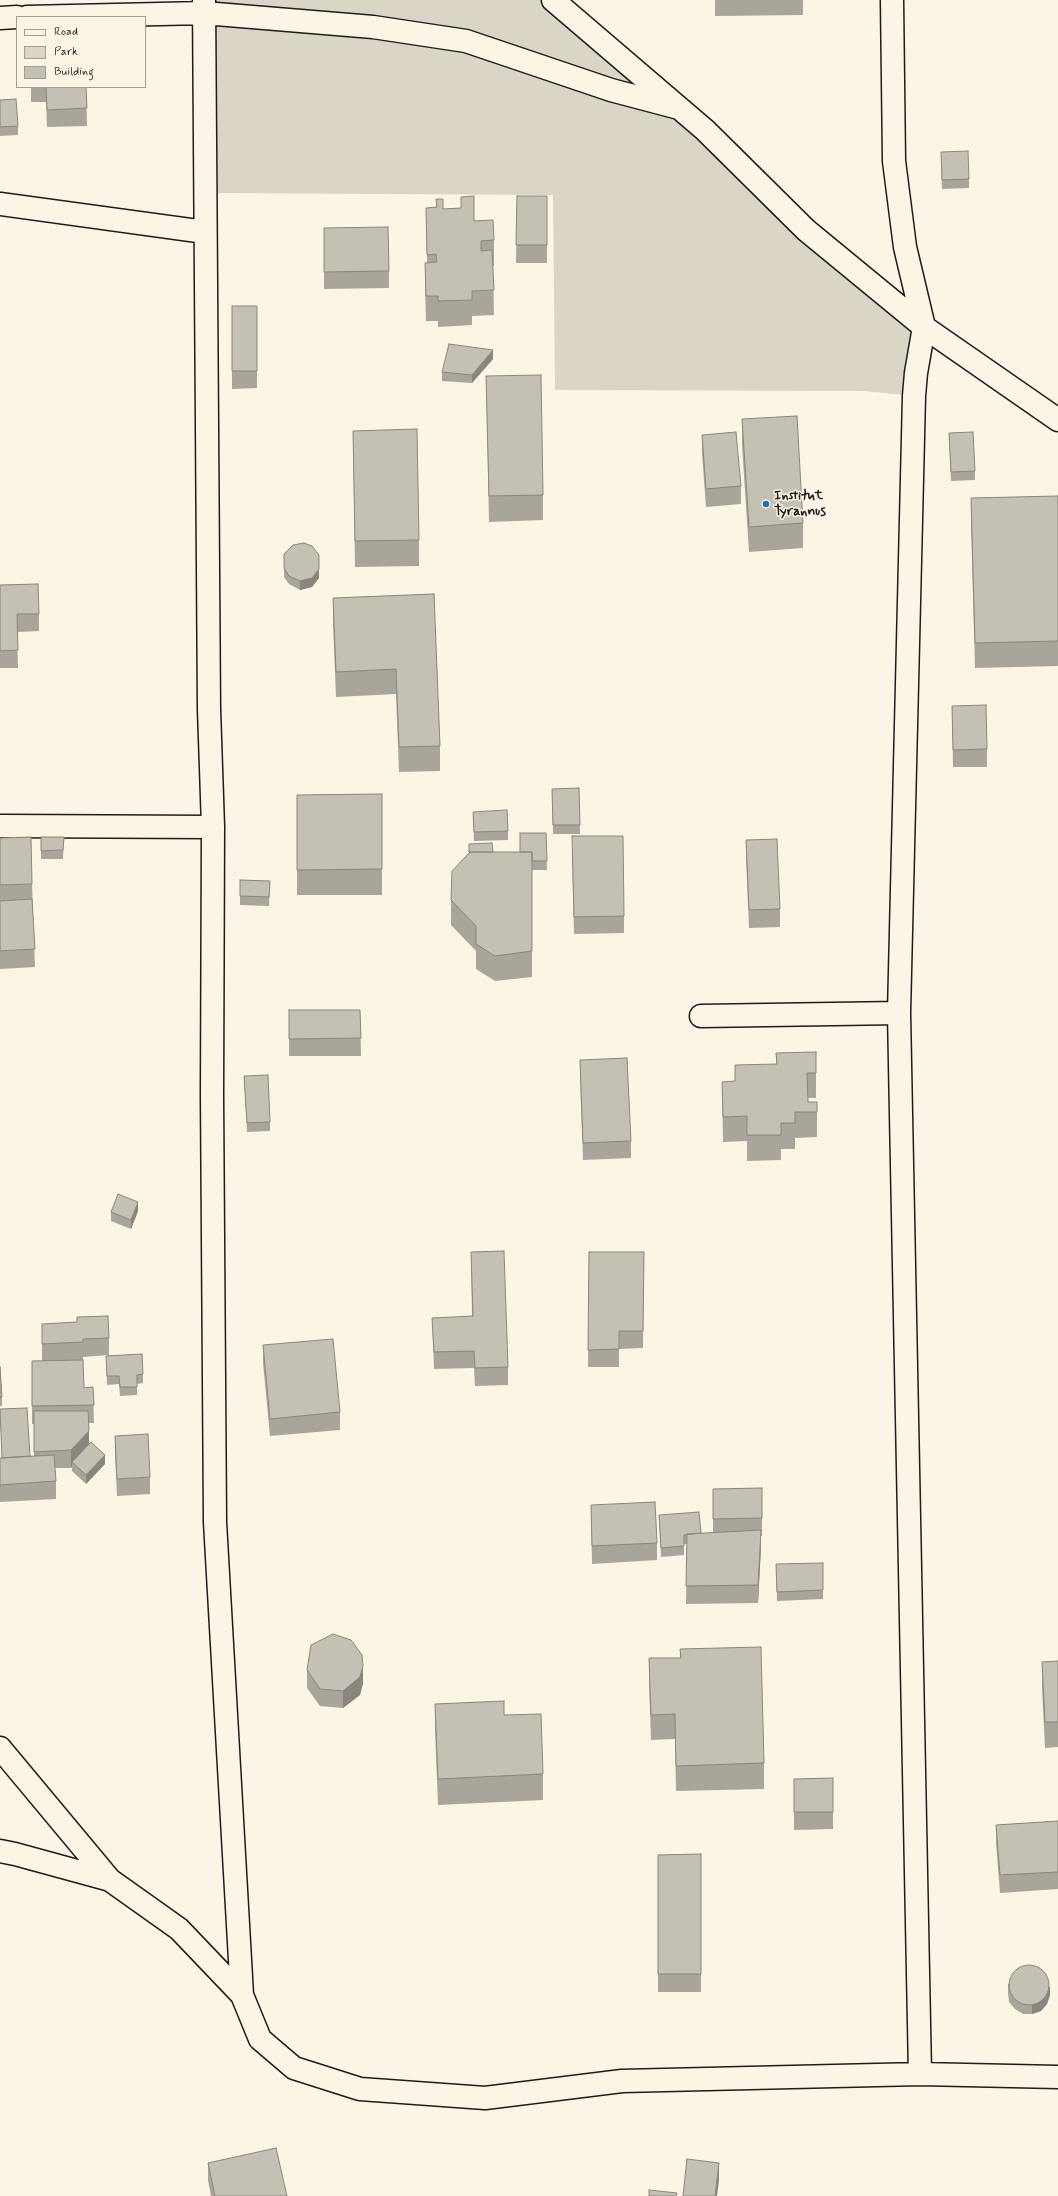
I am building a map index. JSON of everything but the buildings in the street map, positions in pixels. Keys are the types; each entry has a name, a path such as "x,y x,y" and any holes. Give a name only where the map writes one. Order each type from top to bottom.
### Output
{"street":[{"path":"553,0 705,130 806,230 924,327 1058,420"},
{"path":"892,0 894,161 905,248 924,327 916,373 914,396 898,1013 920,2074"},
{"path":"43,16 204,6 373,27 466,41 611,90 679,108"},
{"path":"204,6 209,709 213,826 212,1095 215,1522 242,1996 260,2040 294,2068 360,2090 485,2098 622,2082 920,2074 1058,2077"},
{"path":"0,18 16,18"},
{"path":"0,204 205,232"},
{"path":"0,826 213,826"},
{"path":"701,1016 898,1013"},
{"path":"0,1748 110,1880 179,1929 242,1996"},
{"path":"0,1851 110,1880"}],"green space":[{"path":"204,0 553,0 924,327 914,396 865,391 555,390 553,195 221,193 205,196"}],"place":[{"name":"Institut Tyrannus","path":"766,504"}]}
